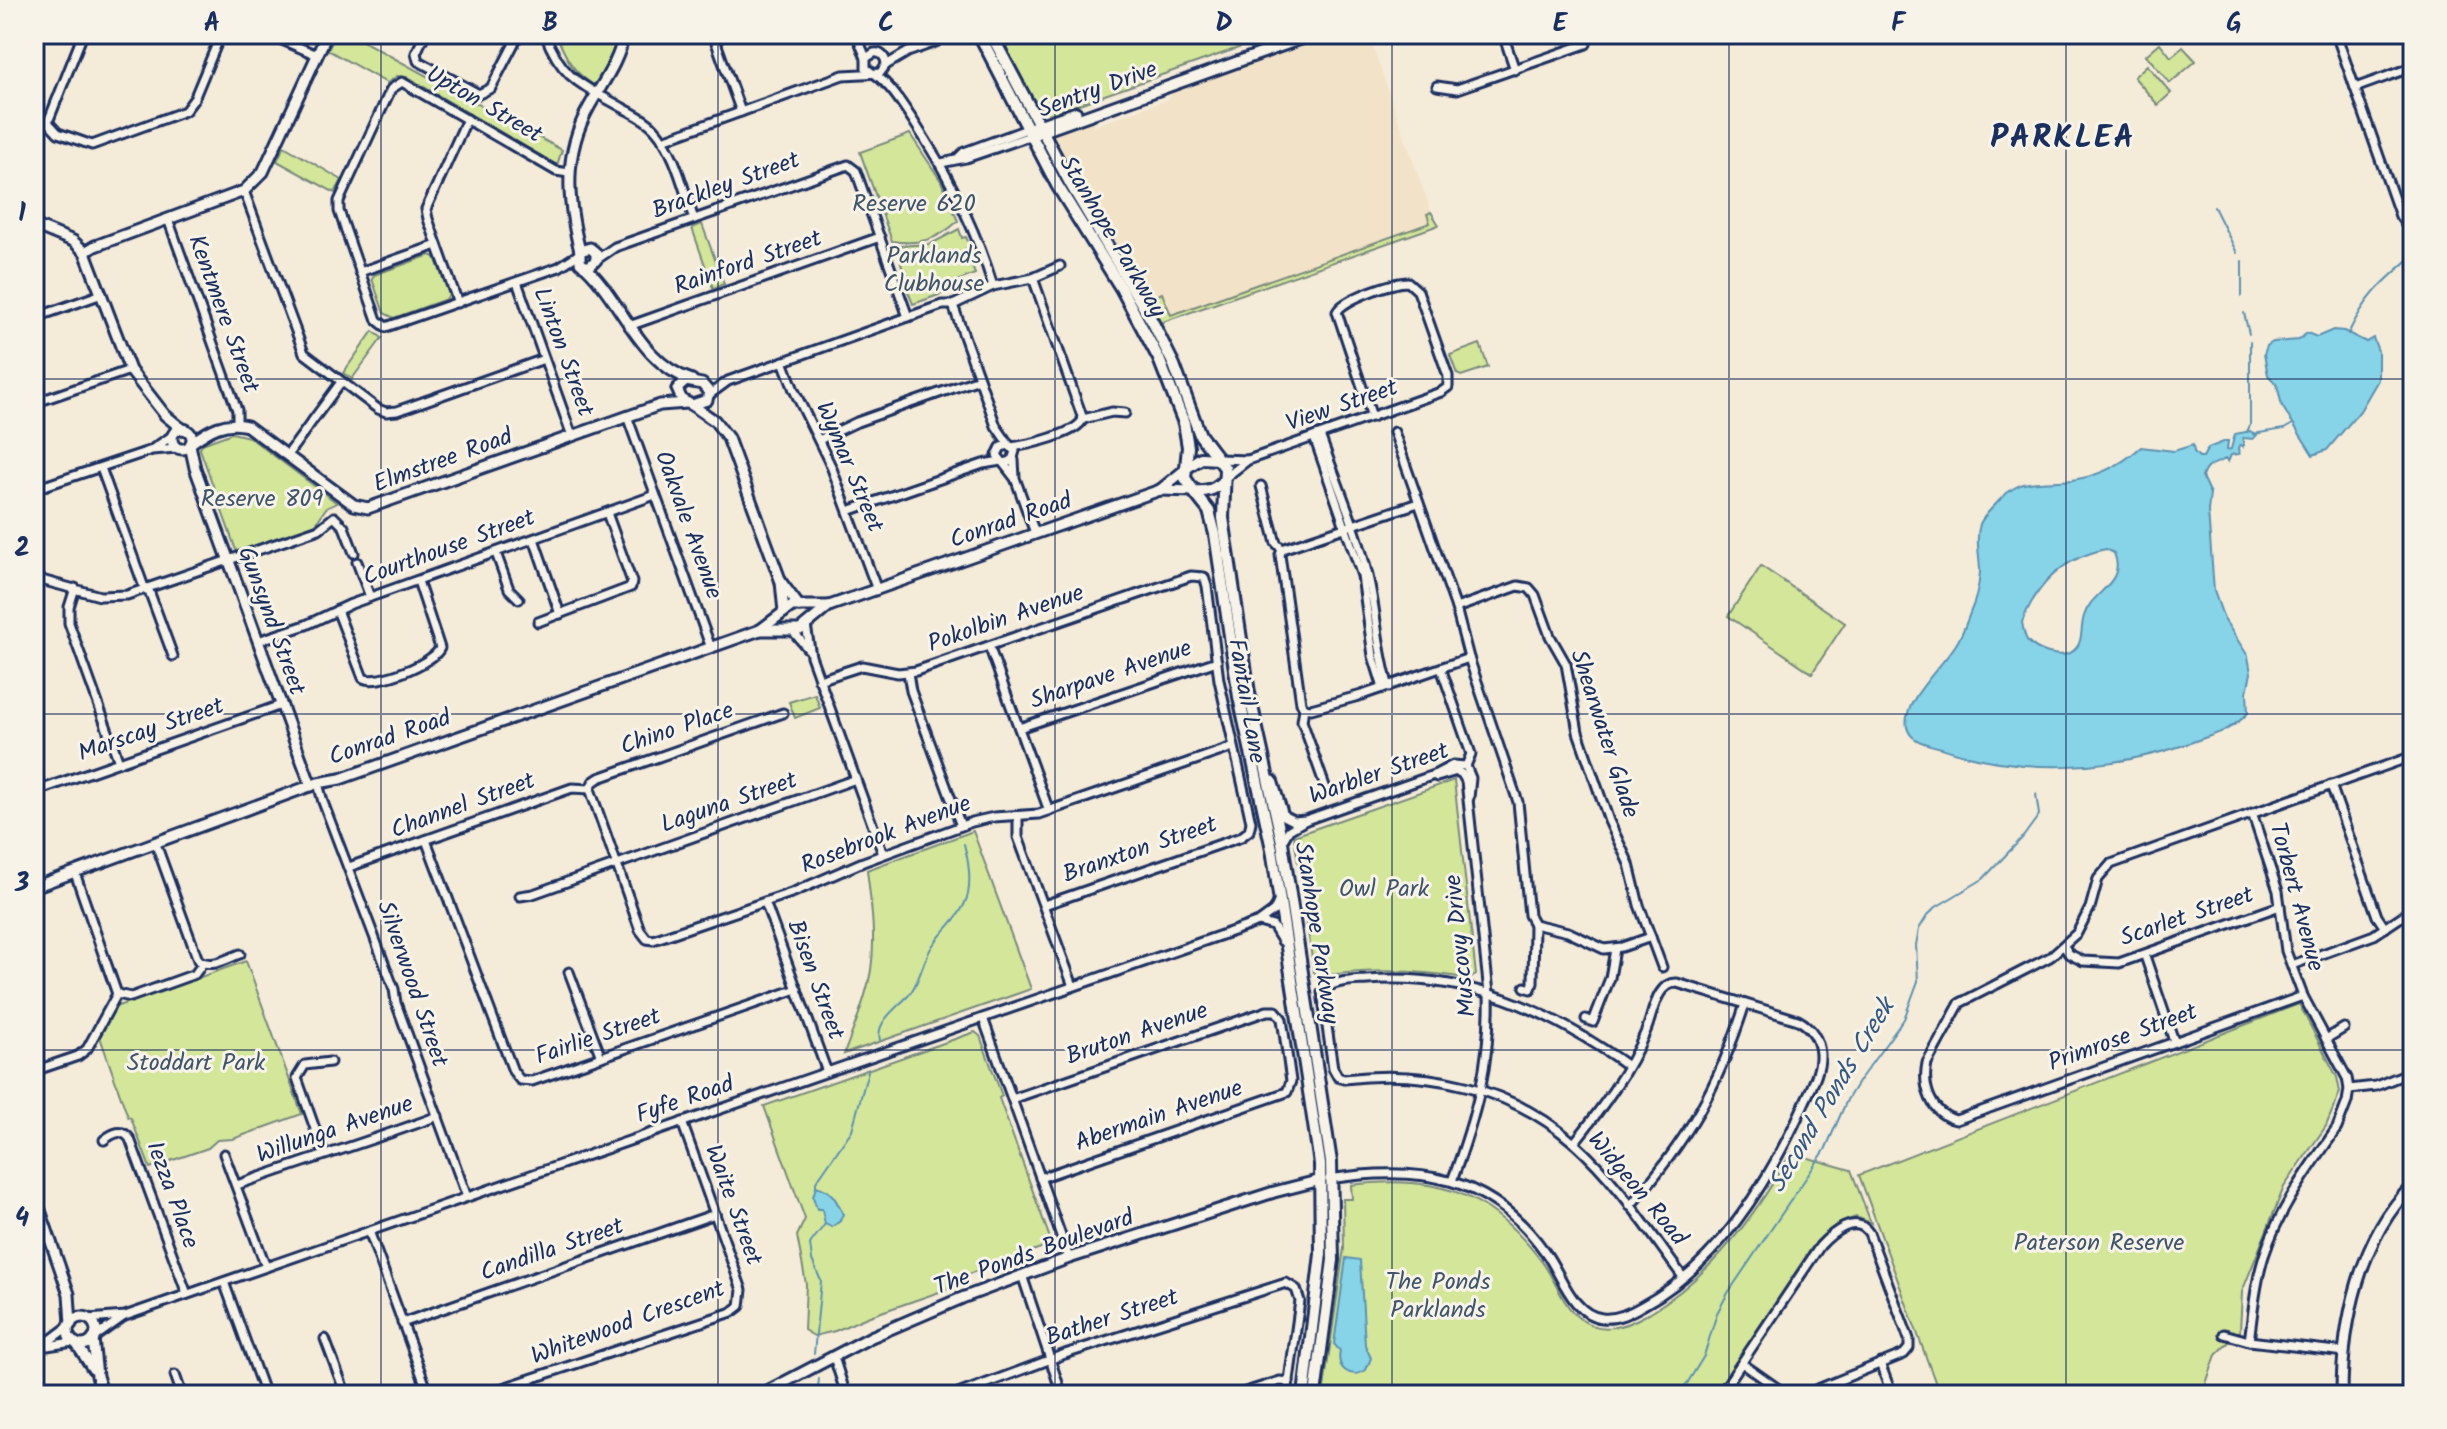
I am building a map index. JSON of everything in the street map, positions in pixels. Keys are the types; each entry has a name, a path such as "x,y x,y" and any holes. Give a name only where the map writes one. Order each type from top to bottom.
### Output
{"main road":[{"name":"Stanhope Parkway","path":"979,34 1034,130 1152,321 1174,365 1200,435 1219,459"},
{"name":"Stanhope Parkway","path":"991,34 1065,198 1121,288 1159,359 1184,423 1188,447 1186,468"},
{"path":"1201,458 1219,459 1225,468 1224,479 1213,489 1194,492 1186,482 1186,468 1201,458"},
{"name":"Stanhope Parkway","path":"1224,479 1223,518 1247,679 1282,842 1327,1179 1333,1260 1315,1395"},
{"name":"Stanhope Parkway","path":"1194,492 1209,511 1215,534 1239,697 1268,825 1327,1179 1319,1281 1304,1395"}],"street":[{"path":"83,34 47,126 92,145 181,113 194,99 221,34"},
{"path":"268,34 317,55"},
{"path":"85,252 244,191 263,172 327,34"},
{"path":"425,34 417,49 418,61 481,94 490,89 519,34"},
{"path":"545,34 561,67 647,121 663,140 694,219"},
{"path":"624,34 616,63 578,130 569,173 570,205 585,256 629,326 666,367 677,390 689,404 715,421"},
{"path":"714,34 741,112"},
{"path":"858,34 885,58 894,92"},
{"path":"858,34 872,73 894,92 941,163 967,216 993,286"},
{"name":"Sentry Drive","path":"1034,130 1298,34"},
{"name":"Sentry Drive","path":"1034,130 1315,34"},
{"path":"1503,34 1515,70"},
{"path":"2336,34 2400,216 2411,227"},
{"path":"843,75 880,73 886,66 934,38"},
{"path":"1437,86 1457,89 1580,44"},
{"path":"663,140 843,75 878,53 908,52"},
{"path":"2355,88 2413,67"},
{"name":"Upton Street","path":"569,173 556,171 406,83 397,83 391,89 339,204 340,215 377,320 386,327 585,256"},
{"path":"458,303 426,209 467,119"},
{"path":"941,163 958,158 964,152 1034,130"},
{"name":"Brackley Street","path":"585,256 843,165 851,165 856,171 880,237"},
{"path":"244,191 302,351 378,409 393,412 544,359"},
{"name":"Kentmere Street","path":"168,219 237,410 237,424"},
{"path":"34,225 73,241 85,252 130,370 179,433 184,446"},
{"path":"880,237 908,317"},
{"name":"Rainford Street","path":"629,326 880,237"},
{"path":"360,272 437,245"},
{"name":"Brackley Street","path":"596,261 615,247"},
{"path":"585,256 596,261 605,289"},
{"path":"677,390 681,384 695,381 728,381 942,305 953,305 993,286 1033,278 1060,266"},
{"path":"1033,278 1083,419"},
{"name":"Linton Street","path":"517,282 572,436"},
{"name":"View Street","path":"1224,479 1248,460 1372,417 1448,387 1448,376 1414,286 1402,282 1346,302 1339,309 1338,320 1372,417"},
{"path":"34,318 102,294"},
{"path":"953,305 996,426 1010,446 1015,478"},
{"name":"Wymar Street","path":"783,361 819,440 877,590"},
{"path":"666,367 706,387 715,421 731,445 781,582 784,622 809,651"},
{"path":"34,403 130,370"},
{"path":"819,440 857,422 979,379"},
{"path":"689,404 702,403 728,381"},
{"path":"288,454 341,382"},
{"name":"Elmstree Road","path":"660,405 677,390"},
{"name":"Elmstree Road","path":"237,424 256,431 354,505 368,508 660,405 689,404"},
{"path":"983,464 998,451 1010,446 1033,443 1077,428 1083,419 1112,412 1125,413"},
{"name":"Oakvale Avenue","path":"627,416 711,648"},
{"path":"152,450 179,433 237,424"},
{"path":"996,426 998,451 1015,478 1035,533"},
{"path":"34,492 152,450 184,446 210,429"},
{"path":"1394,432 1456,608 1469,658 1515,792 1529,915 1534,924 1533,983 1531,989 1525,987"},
{"path":"179,433 173,444 184,446"},
{"path":"1317,436 1349,527 1362,576 1373,656 1386,688"},
{"path":"848,511 983,464 1014,458 1033,443"},
{"name":"Gunsynd Street","path":"184,446 314,785"},
{"name":"View Street","path":"1219,459 1248,460"},
{"path":"101,468 173,656"},
{"name":"Conrad Road","path":"801,607 829,606 1160,490 1186,468"},
{"path":"1261,486 1276,543 1282,549"},
{"name":"Conrad Road","path":"1160,490 1194,492"},
{"name":"Courthouse Street","path":"258,641 370,597 655,495"},
{"path":"1282,549 1418,503"},
{"path":"538,622 629,589 632,585 607,513"},
{"path":"34,578 100,596 114,596 146,589 319,529 334,517 344,527 370,597"},
{"path":"534,539 560,614"},
{"path":"1282,549 1280,555 1299,695 1304,708 1302,721 1326,789"},
{"path":"496,553 509,589 519,599"},
{"name":"Pokolbin Avenue","path":"819,680 862,666 908,673 1189,576 1198,574 1204,577"},
{"name":"Fantail Lane","path":"1204,577 1233,747 1251,822 1249,831"},
{"path":"337,610 363,678 371,682 399,673 433,658 440,648 418,581"},
{"path":"781,582 801,607 807,624 809,651 883,854"},
{"name":"Shearwater Glade","path":"1456,608 1518,586 1529,588 1535,595 1550,636 1566,664 1578,732 1609,821 1629,864 1662,967"},
{"path":"75,588 69,607 69,623 119,762"},
{"path":"784,613 792,606 801,607"},
{"name":"Conrad Road","path":"807,624 829,606"},
{"name":"Conrad Road","path":"34,887 314,785 340,779 711,648 760,630 784,613"},
{"path":"790,630 800,630 807,624"},
{"name":"Conrad Road","path":"760,630 790,630"},
{"path":"989,646 1049,811"},
{"path":"1304,708 1311,709 1386,688 1469,658"},
{"name":"Sharpave Avenue","path":"1019,728 1217,661"},
{"name":"Muscovy Drive","path":"1441,668 1470,749 1471,757 1466,766 1471,778 1469,798 1473,860 1489,993 1488,1047 1481,1090 1452,1181"},
{"path":"908,673 911,691 961,826"},
{"name":"Marscay Street","path":"38,791 281,705"},
{"name":"Chino Place","path":"590,789 599,778 783,713"},
{"name":"Rosebrook Avenue","path":"616,864 640,930 647,939 659,940 961,826 986,818 1018,817 1049,811 1233,747"},
{"path":"2064,946 2087,917 2098,879 2111,864 2411,757 2413,767"},
{"name":"Warbler Street","path":"1282,842 1289,830 1306,820 1434,775 1453,765 1466,766"},
{"path":"34,767 38,791"},
{"name":"Warbler Street","path":"1266,769 1275,787 1281,814 1291,821 1306,820"},
{"path":"1434,775 1460,772 1466,781 1469,798"},
{"name":"Laguna Street","path":"520,896 856,779"},
{"name":"Silverwood Street","path":"314,785 349,867 467,1197"},
{"path":"2331,785 2377,916 2385,928"},
{"name":"Channel Street","path":"349,867 572,788 590,789"},
{"path":"590,789 616,864"},
{"name":"Torbert Avenue","path":"2252,813 2275,877 2283,937 2292,965 2303,996 2347,1078 2349,1089"},
{"path":"1018,817 1018,837 1073,986"},
{"name":"Branxton Street","path":"1044,905 1241,837 1249,831"},
{"name":"Fairlie Street","path":"426,840 517,1078 532,1081 797,989"},
{"path":"156,844 196,955 203,963 212,964 240,954"},
{"path":"34,1071 78,1056 91,1045 117,994 75,873"},
{"path":"1259,922 1276,909 1279,894"},
{"name":"Bisen Street","path":"765,902 827,1072"},
{"name":"Scarlet Street","path":"2064,946 2069,954 2083,961 2119,963 2280,906"},
{"path":"2292,965 2364,940 2413,909"},
{"path":"1259,922 1271,924 1278,931 1292,978"},
{"name":"Fyfe Road","path":"88,1319 125,1316 1259,922"},
{"path":"1534,924 1568,932 1600,948 1615,949 1651,937"},
{"name":"Primrose Street","path":"2064,946 2050,957 1969,998 1957,1008 1931,1053 1924,1074 1928,1095 1938,1112 1956,1120 2303,996"},
{"path":"1586,1019 1593,1022 1613,968 1615,949"},
{"path":"2145,956 2174,1041"},
{"path":"117,994 128,998 146,992 195,974 203,963"},
{"path":"569,972 601,1057"},
{"name":"Widgeon Road","path":"1489,993 1430,981 1377,979 1332,984 1324,989 1322,997 1334,1071 1341,1079 1380,1075 1417,1076 1452,1082 1481,1090 1524,1109 1574,1143 1605,1174 1683,1277"},
{"path":"1327,1179 1399,1171 1452,1181 1475,1190 1529,1231 1572,1297 1588,1314 1607,1319 1622,1316 1661,1295 1683,1277 1726,1231 1765,1178 1793,1127 1820,1063 1816,1038 1804,1023 1677,983 1667,984 1660,992 1645,1034 1610,1097 1574,1143"},
{"path":"1489,993 1559,1021 1593,1040 1628,1066"},
{"path":"1630,1206 1674,1154 1696,1120 1732,1047 1745,1004"},
{"name":"Abermain Avenue","path":"1040,1178 1289,1090 1291,1081 1282,1019 1276,1011"},
{"name":"Bruton Avenue","path":"1012,1099 1262,1012 1276,1011"},
{"path":"983,1018 1069,1258"},
{"path":"2326,1039 2344,1028"},
{"path":"324,1154 297,1078 305,1065 330,1062"},
{"path":"2249,1341 2258,1278 2272,1235 2288,1202 2337,1128 2349,1089 2376,1086 2413,1071"},
{"name":"Willunga Avenue","path":"266,1267 237,1185 324,1154 341,1152 438,1116"},
{"name":"Waite Street","path":"682,1122 742,1290 741,1303"},
{"name":"Iezza Place","path":"104,1140 117,1132 125,1133 130,1139 187,1294"},
{"path":"224,1154 237,1185"},
{"name":"The Ponds Boulevard","path":"760,1395 918,1316 1022,1275 1274,1192 1327,1179"},
{"path":"2342,1395 2349,1318 2367,1256 2389,1214 2413,1185"},
{"path":"34,1193 69,1294 69,1335 97,1376"},
{"name":"Candilla Street","path":"402,1323 715,1214"},
{"path":"1720,1395 1820,1246 1843,1228 1861,1225 1869,1233 1910,1344 1904,1354 1803,1395"},
{"path":"369,1231 429,1395"},
{"path":"1022,1275 1062,1395"},
{"path":"224,1282 265,1395"},
{"name":"Bather Street","path":"955,1395 1051,1359 1282,1284 1296,1289 1300,1301 1289,1382"},
{"path":"69,1294 96,1329 97,1376 103,1395"},
{"name":"Whitewood Crescent","path":"482,1395 732,1312 741,1303"},
{"name":"Fyfe Road","path":"94,1338 125,1316"},
{"path":"43,1345 77,1318 88,1319"},
{"path":"2224,1334 2249,1341 2345,1352"},
{"path":"34,1348 87,1344 94,1338"},
{"path":"325,1339 346,1395"},
{"path":"834,1357 846,1395"},
{"path":"1880,1363 1892,1395"},
{"path":"1743,1364 1787,1395"},
{"path":"175,1375 182,1395"},
{"path":"1236,1395 1280,1381 1289,1382 1287,1395"}],"shaded area":[{"path":"1327,34 1345,34 1350,38 1368,34 1431,212 1427,214 1430,222 1171,315 1153,309 1153,302 1141,282 1090,205 1084,203 1050,133 1089,118 1095,119 1092,127 1169,99 1173,91 1207,79 1213,73 1281,54"}],"green space":[{"path":"336,34 350,34 562,150 557,165 407,77 397,76 387,83 328,50"},
{"path":"556,34 618,34 612,56 598,84 592,84 574,68"},
{"path":"1001,34 1267,34 1241,47 1051,114 1028,91"},
{"path":"2160,43 2171,57 2183,47 2196,61 2170,83 2146,55"},
{"path":"2147,65 2171,93 2158,105 2134,77"},
{"name":"Reserve 620","path":"910,134 941,181 958,221 927,240 892,241 860,152"},
{"path":"284,146 342,180 335,193 277,161"},
{"path":"1431,212 1439,225 1160,323 1153,309 1153,298 1162,293 1171,315 1430,223 1427,214"},
{"path":"702,224 724,284 713,288 692,228"},
{"name":"Parklands Clubhouse","path":"959,229 970,247 965,249 975,274 957,281 959,288 913,304 906,286 911,284 906,270 903,271 897,246 931,244"},
{"path":"430,255 435,257 449,295 446,299 394,318 384,313 372,279 374,275"},
{"path":"373,331 382,338 352,379 343,373"},
{"path":"1480,344 1488,367 1461,376 1457,374 1450,355"},
{"name":"Reserve 809","path":"232,433 249,437 337,503 326,508 315,525 237,553 200,449 202,444"},
{"path":"1761,566 1845,623 1812,673 1728,616"},
{"path":"815,694 820,708 795,718 789,702"},
{"name":"Owl Park","path":"1454,780 1476,975 1469,979 1431,973 1375,971 1319,976 1314,972 1294,836"},
{"path":"973,831 1031,989 844,1054 871,970 873,933 867,870"},
{"name":"Stoddart Park","path":"246,961 302,1114 233,1139 217,1140 208,1148 150,1168 100,1037 115,1007"},
{"name":"Paterson Reserve","path":"2299,1004 2337,1077 2340,1092 2326,1126 2284,1187 2242,1292 2240,1331 2216,1355 2202,1395 1940,1395 1859,1175"},
{"path":"975,1032 980,1036 1002,1096 999,1098 1052,1244 949,1281 948,1289 814,1336 804,1330 806,1284 797,1236 805,1219 764,1106"},
{"name":"The Ponds Parklands","path":"1791,1153 1851,1170 1871,1223 1856,1217 1836,1226 1815,1244 1713,1395 1323,1395 1344,1248 1343,1199 1352,1199 1351,1185 1381,1182 1435,1186 1481,1204 1522,1238 1579,1318 1604,1328 1629,1323 1646,1315 1691,1283 1746,1222"}],"water":[{"path":"2333,330 2344,331 2366,342 2373,338 2378,351 2378,380 2360,411 2327,450 2313,455 2282,406 2277,385 2268,375 2264,354 2273,342 2299,340 2307,333 2317,337"},
{"path":"2250,431 2257,435 2253,439 2243,438 2243,447 2240,445 2238,448 2239,454 2231,455 2228,462 2225,459 2209,467 2202,477 2210,494 2208,511 2214,591 2224,619 2248,656 2251,673 2247,692 2248,713 2221,732 2190,743 2097,764 2034,766 2002,763 1925,744 1912,736 1907,727 1910,707 1964,630 1979,582 1980,524 2003,497 2024,484 2093,475 2113,467 2141,447 2174,451 2193,445 2194,452 2203,457 2208,448 2226,441 2227,450 2231,449 2235,434","holes":["2106,549 2114,553 2116,572 2088,607 2076,648 2062,655 2042,651 2031,644 2025,636 2022,622 2036,595 2054,574 2091,553"]},
{"path":"816,1186 833,1196 843,1214 832,1227 825,1224 822,1209 817,1209 813,1197"},
{"path":"1346,1258 1360,1260 1365,1345 1371,1358 1366,1370 1355,1374 1343,1368 1340,1351 1334,1344"}],"waterway":[{"path":"2214,207 2237,253"},
{"name":"Second Ponds Creek","path":"2348,334 2376,291 2413,256"},
{"path":"2242,261 2242,296"},
{"path":"2244,313 2249,334"},
{"path":"2247,432 2250,425 2250,342"},
{"name":"Second Ponds Creek","path":"2253,434 2284,429 2293,424"},
{"name":"Second Ponds Creek","path":"1680,1395 1704,1356 1717,1313 1728,1293 1825,1150 1858,1082 1904,1019 1918,981 1916,945 1919,929 1936,907 1983,879 2023,837 2039,815 2036,794"},
{"path":"880,1040 879,1033 884,1021 909,995 929,951 966,902 969,876 964,844"},
{"path":"816,1186 852,1130 868,1071"},
{"path":"814,1354 821,1281 812,1260 810,1244 825,1224"},
{"path":"817,1395 819,1379"}],"district":[{"name":"PARKLEA","path":"2063,138"}]}
